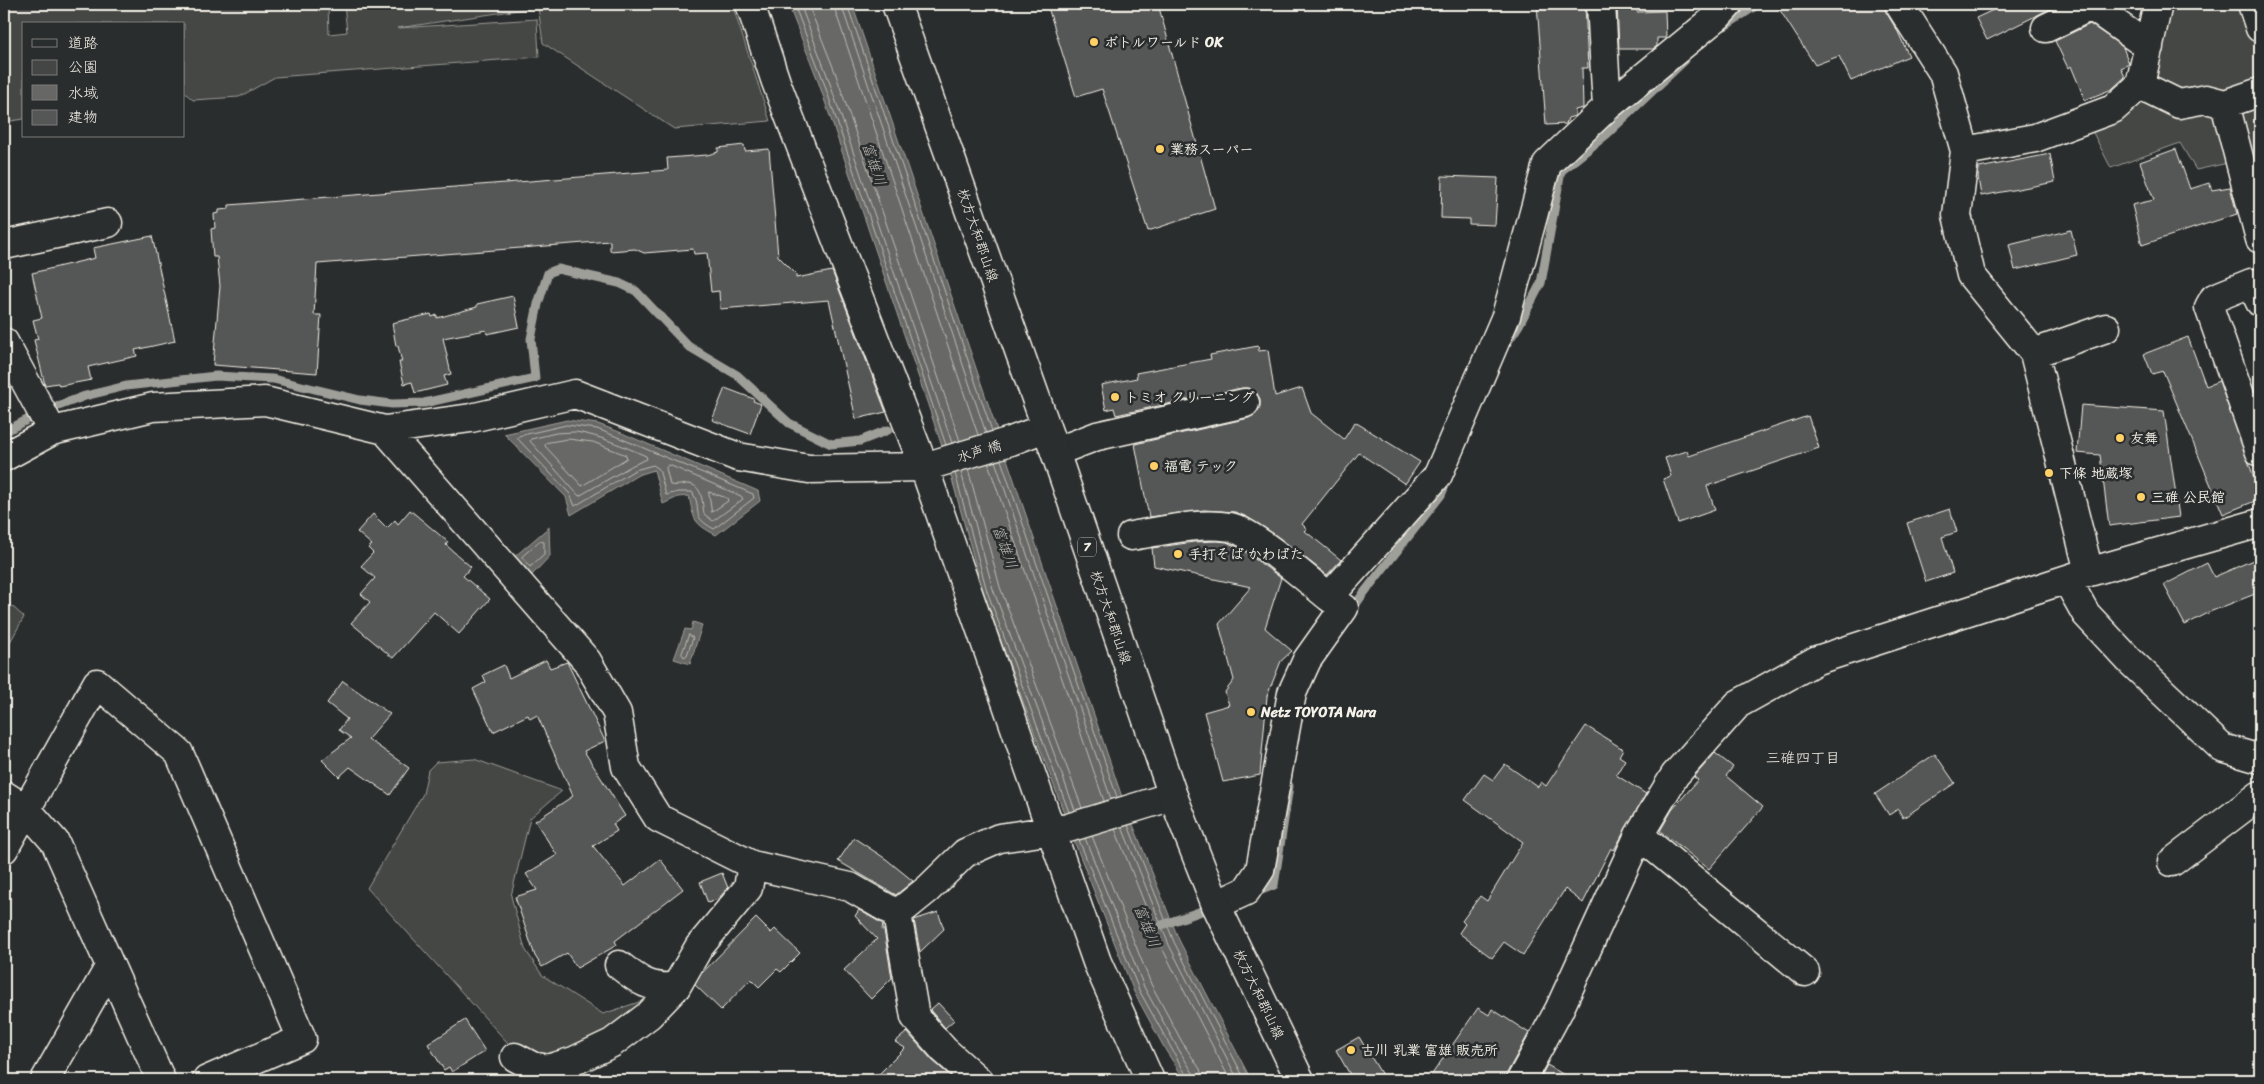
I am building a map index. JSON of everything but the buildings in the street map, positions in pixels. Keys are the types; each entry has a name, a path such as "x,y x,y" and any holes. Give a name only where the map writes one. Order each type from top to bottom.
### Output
{"street":[{"path":"750,4 776,82 935,464 1060,829 1097,962 1150,1080"},
{"name":"枚方大和郡山線","path":"896,4 1173,796 1216,905 1300,1080"},
{"path":"1601,4 1607,107"},
{"path":"1899,4 1943,73 1965,151 1957,214 1971,275 2034,353 2086,614 2130,661 2222,748 2260,759"},
{"path":"1965,151 2035,138 2113,109 2140,85 2158,4"},
{"path":"2252,4 2260,28"},
{"path":"2046,28 2091,6 2149,47"},
{"path":"1329,597 1438,475 1506,316 1547,164 1607,107 1720,8"},
{"path":"2140,85 2179,104 2206,99 2225,104 2260,92"},
{"path":"2225,104 2260,239"},
{"path":"4,245 108,224"},
{"path":"2260,302 2251,283 2214,298 2209,307 2260,452"},
{"path":"2034,353 2106,328"},
{"path":"4,342 52,431"},
{"name":"水声 橋","path":"385,430 471,418 575,394 738,456 809,469 935,464 1011,441 1097,436 1245,403"},
{"path":"4,457 52,431 153,408 265,402 385,430 587,662 617,713 626,767 658,818 752,865 850,887 896,914 915,1016 944,1050 978,1080"},
{"path":"1521,1080 1559,1010 1638,835 1675,775 1738,704 1817,660 2078,576 2260,523"},
{"path":"1131,536 1188,526 1231,527 1256,540 1344,608 1308,660 1292,693 1260,870 1246,890 1216,905"},
{"path":"4,849 15,802 97,683 179,753 302,1039 207,1080"},
{"path":"2172,862 2260,795"},
{"path":"896,914 928,889 965,853 999,838 1060,829 1173,796"},
{"path":"15,802 54,842 162,1080"},
{"path":"1638,835 1805,972"},
{"path":"515,1057 532,1066 548,1069 574,1061 612,1042 649,1015 676,987 699,947 748,888 752,865"},
{"path":"619,965 642,983 663,988 676,987"},
{"path":"45,1080 110,966"}],"green space":[{"path":"4,4 328,4 329,34 347,32 344,4 732,4 770,121 674,129 543,43 538,7 398,28 537,19 539,57 275,77 239,97 193,100 185,93 185,22 22,22 22,119 4,122"},
{"path":"2166,4 2260,4 2260,213 2246,159 2196,170 2180,143 2111,168 2088,123 2117,113"},
{"path":"4,599 24,617 4,653"},
{"path":"474,759 562,791 530,818 511,896 525,949 542,975 603,1014 663,994 563,1060 517,1053 367,888 423,794 428,770 436,762"}],"water":[{"name":"富雄川","path":"788,4 852,4 1122,797 1179,940 1251,1080 1185,1080 1166,1051 1134,992 1076,846 983,592 947,461 817,78"},
{"path":"567,420 598,424 617,431 758,491 760,501 716,535 696,520 689,496 678,497 663,504 654,470 638,475 571,515 566,497 504,434"},
{"path":"549,527 550,556 531,576 514,557"},
{"path":"693,622 702,625 690,664 674,659 685,629 691,630"}],"waterway":[{"path":"1725,26 1758,4"},
{"path":"1507,343 1519,325 1541,283 1561,171 1607,134 1685,60"},
{"path":"4,432 42,412 85,396 126,386 216,376 273,379 360,400 392,404 424,403 535,378 531,339 538,304 548,273 558,269 619,283 636,291 688,346 737,375 789,423 831,444 860,441 888,430"},
{"path":"1351,611 1441,495 1447,481"},
{"path":"1254,893 1274,885 1289,786"},
{"name":"富雄川","path":"1162,925 1213,907"}],"place":[{"name":"ボトルワールド OK","path":"1094,42"},
{"name":"業務スーパー","path":"1160,149"},
{"name":"トミオ クリーニング","path":"1115,397"},
{"name":"友舞","path":"2120,438"},
{"name":"福電 テック","path":"1154,466"},
{"name":"下條 地蔵塚","path":"2049,473"},
{"name":"三碓 公民館","path":"2141,497"},
{"name":"手打そば かわばた","path":"1178,554"},
{"name":"Netz TOYOTA Nara","path":"1251,712"},
{"name":"古川 乳業 富雄 販売所","path":"1351,1050"}],"district":[{"name":"三碓四丁目","path":"1803,758"}]}
